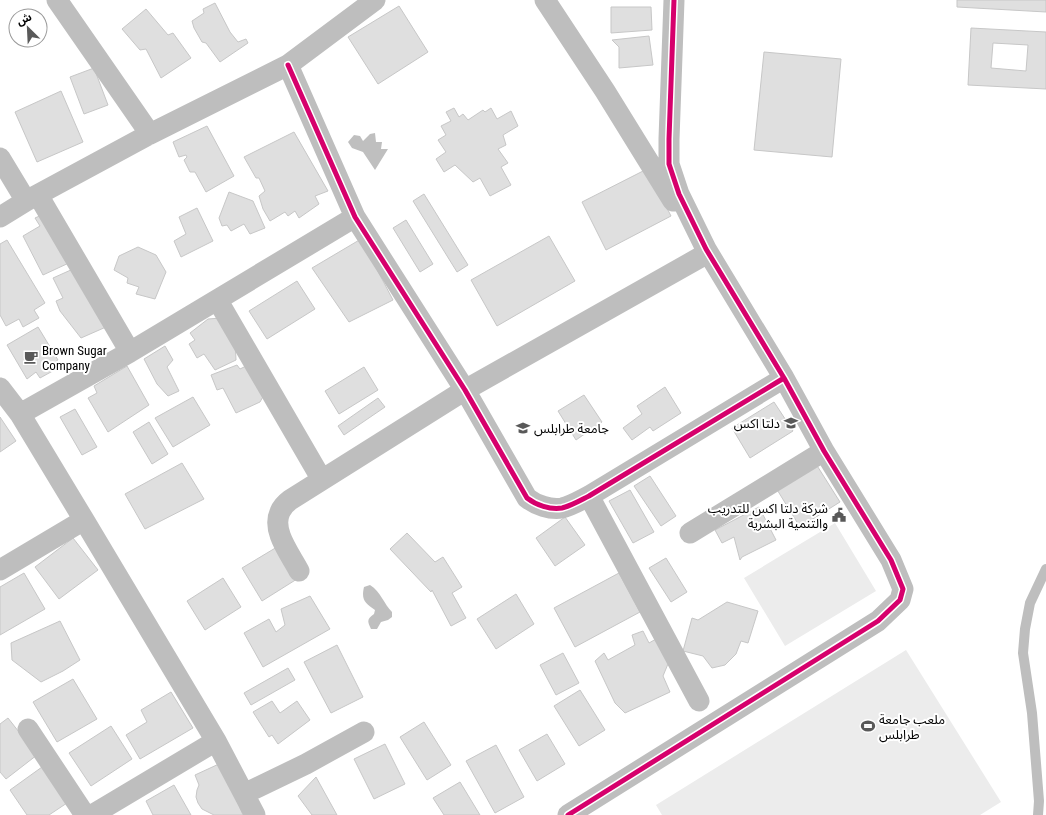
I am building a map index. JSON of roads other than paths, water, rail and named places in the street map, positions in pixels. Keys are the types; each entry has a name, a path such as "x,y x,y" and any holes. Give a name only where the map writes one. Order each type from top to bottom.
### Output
{"street":[{"path":"57,0 150,134"},
{"path":"0,217 150,134 288,65 374,0"},
{"path":"545,0 609,98 784,378 824,451 891,560 903,590 900,600 878,621 568,815"},
{"path":"674,0 669,164 679,194 706,252"},
{"path":"288,65 355,217 465,390 527,498 535,504 547,507 562,508 589,496 784,378"},
{"path":"0,158 32,198 130,352"},
{"path":"20,414 218,301 355,217"},
{"path":"300,571 278,531 277,521 280,512 290,500 465,390 706,252"},
{"path":"218,301 322,480"},
{"path":"0,388 20,414 84,520 216,742 255,815"},
{"path":"690,533 824,451"},
{"path":"589,496 699,701"},
{"path":"0,570 84,520"},
{"path":"28,729 85,815"},
{"path":"244,794 306,764 364,732"},
{"path":"92,815 216,742"}],"lane":[{"path":"1038,815 1039,801 1032,713 1023,653 1025,629 1030,603 1046,569"}],"place":[{"name":"Brown Sugar Company","path":"31,357"},
{"name":"دلتا اكس","path":"791,423"},
{"name":"جامعة طرابلس","path":"523,428"},
{"name":"شركة دلتا اكس للتدريب والتنمية البشرية","path":"839,515"},
{"name":"ملعب جامعة طرابلس","path":"868,726"}]}
